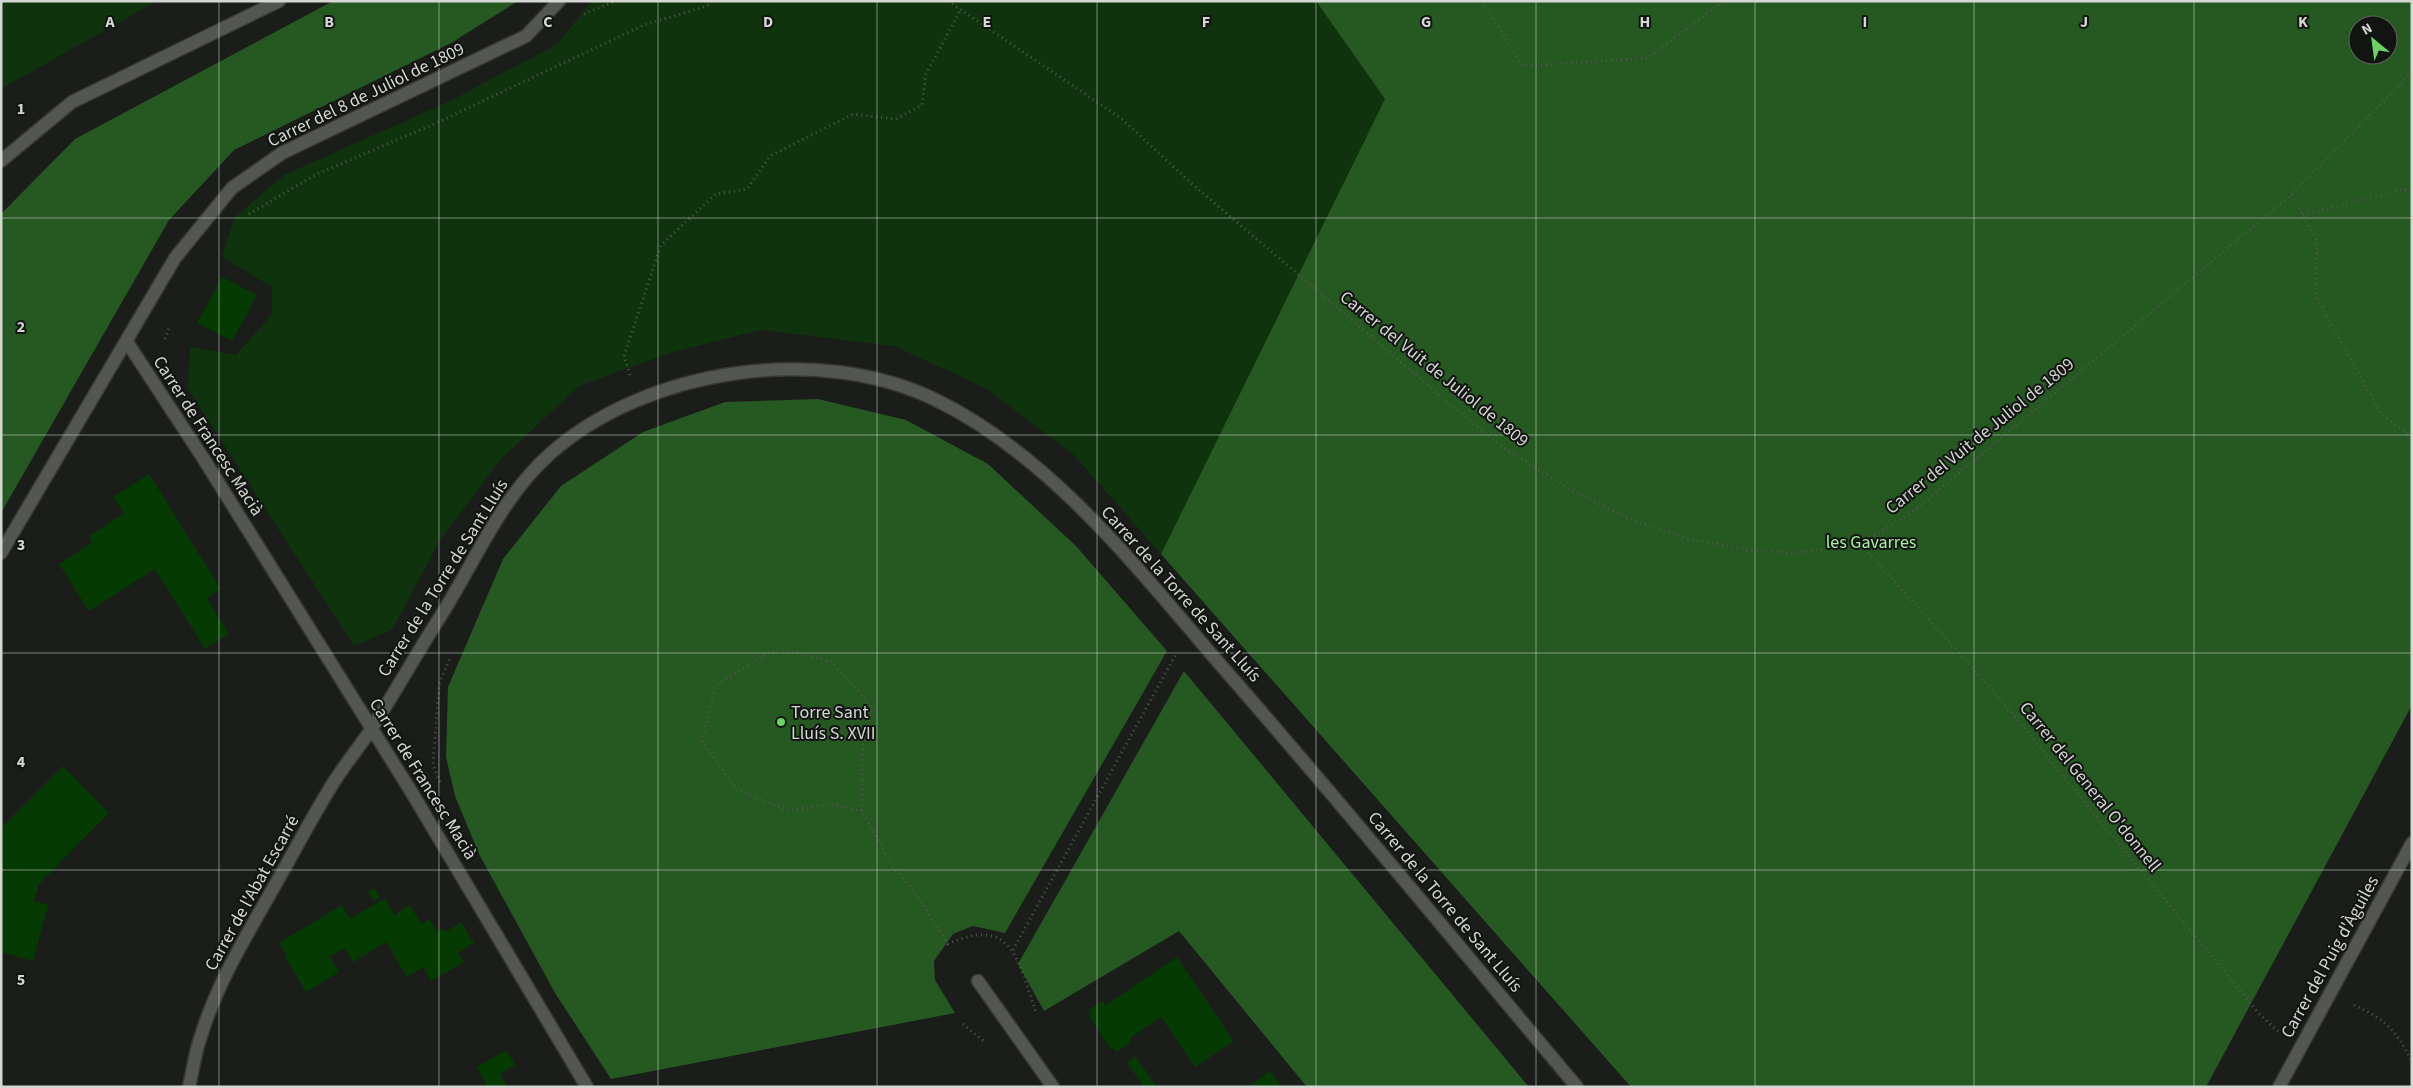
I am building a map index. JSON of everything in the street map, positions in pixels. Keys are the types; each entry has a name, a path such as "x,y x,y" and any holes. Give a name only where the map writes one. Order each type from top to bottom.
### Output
{"street":[{"path":"1,161 72,102 279,1"},
{"name":"Carrer del 8 de Juliol de 1809","path":"1,553 74,426 127,342 175,258 232,188 282,153 526,36 559,1"},
{"name":"Carrer de Francesc Macià","path":"127,342 412,793 587,1087"},
{"name":"Carrer de la Torre de Sant Lluís","path":"372,729 406,670 455,593 487,534 506,504 529,475 553,451 637,399 678,385 716,376 801,369 846,374 890,383 933,398 974,421 1004,441 1086,513 1132,561 1275,727 1577,1087"},
{"name":"Carrer de l'Abat Escarré","path":"189,1087 199,1040 212,1006 245,940 332,785 372,729"},
{"name":"Carrer del Puig d'Àguiles","path":"2279,1087 2412,843"},
{"path":"978,981 1053,1087"}],"path":[{"path":"247,215 315,175 434,124 644,25 707,6 712,1"},
{"name":"Carrer del Vuit de Juliol de 1809","path":"948,1 1122,119 1191,183 1470,421 1507,450 1573,491 1632,520 1690,539 1749,550 1796,553 1841,546 1858,541 1877,534 1914,511 2291,195 2412,72"},
{"path":"1482,1 1523,66 1648,58 1724,1"},
{"path":"637,399 624,356 661,245 716,194 746,189 770,156 853,114 896,118 922,105 926,74 961,9"},
{"path":"2303,215 2399,190 2412,189"},
{"path":"2291,195 2317,240 2316,296 2381,414 2412,437"},
{"path":"165,339 172,321"},
{"name":"Carrer del General O'donnell","path":"1858,541 1995,693 2260,1015 2300,1050"},
{"path":"862,811 829,804 789,811 737,790 702,742 716,685 777,648 832,662 872,708 862,753 862,811 893,867 916,894 948,944 964,937 985,933 1001,938 1013,950 1178,649"},
{"path":"444,791 434,765 439,684 454,649"},
{"path":"2328,994 2374,1014 2391,1027 2412,1062"}],"green space":[{"path":"1,1 157,1 1,89"},
{"path":"333,1 518,1 453,42 234,150 169,220 1,513 1,214 75,139"},
{"path":"592,1 1316,1 1385,99 1161,554 1073,454 987,389 894,346 761,330 670,353 579,386 502,458 440,540 392,630 354,646 188,389 190,347 236,355 272,314 272,287 222,257 234,218 284,175 452,100 557,44"},
{"name":"les Gavarres","path":"1316,1 2412,1 2412,705 2206,1087 1631,1087 1161,554 1385,99"},
{"path":"818,399 906,420 988,464 1076,546 1167,651 1005,933 973,926 953,934 934,961 935,980 955,1013 611,1079 555,993 479,854 455,796 446,757 448,687 503,559 561,486 643,432 725,402"},
{"path":"1184,671 1529,1087 1307,1087 1179,931 1044,1011 1018,964"}],"building":[{"path":"222,277 257,295 232,341 197,323"},
{"path":"149,474 221,589 207,598 229,634 205,649 155,569 89,611 59,564 93,542 89,536 124,513 113,497"},
{"path":"63,766 109,813 39,884 34,901 48,905 33,961 1,952 1,828"},
{"path":"374,888 380,897 373,901 368,892"},
{"path":"385,898 394,915 410,905 421,924 429,919 437,932 443,928 445,932 461,922 474,943 458,953 464,962 431,981 423,967 407,977 386,942 353,962 344,948 330,956 339,972 306,992 285,957 287,956 279,943 342,905 350,919"},
{"path":"1177,957 1234,1041 1195,1067 1161,1017 1129,1039 1132,1042 1116,1052 1114,1048 1111,1050 1089,1016 1091,1014 1088,1010 1103,1001 1106,1005"},
{"path":"506,1050 515,1065 500,1074 508,1087 480,1087 486,1083 477,1067"},
{"path":"1135,1056 1157,1087 1138,1087 1142,1084 1127,1063"},
{"path":"1270,1071 1282,1087 1248,1087"}],"place":[{"name":"Torre Sant Lluís S. XVII","path":"781,722"}]}
